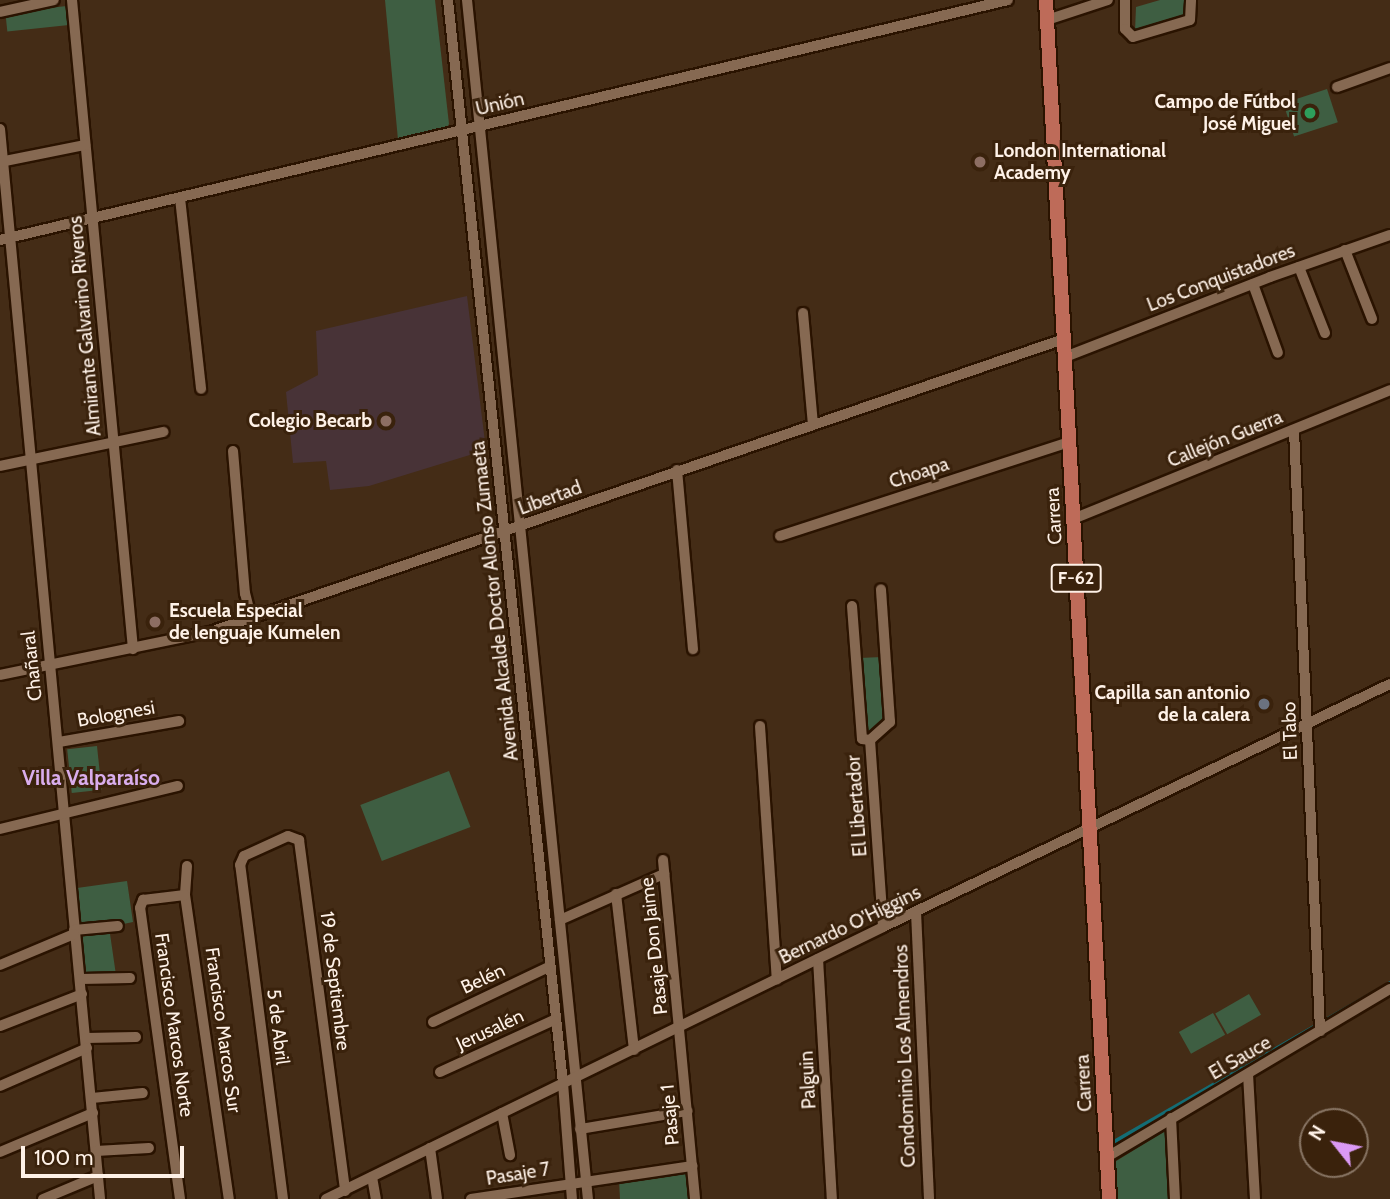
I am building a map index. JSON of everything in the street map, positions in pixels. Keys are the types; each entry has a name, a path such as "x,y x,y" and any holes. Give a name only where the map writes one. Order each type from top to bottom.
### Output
{"main road":[{"name":"Carrera","path":"1046,0 1107,1157"},
{"name":"F-62","path":"1107,1157 1110,1199"}],"street":[{"path":"0,12 54,0"},
{"name":"Almirante Galvarino Riveros","path":"72,0 133,649"},
{"name":"Avenida Alcalde Doctor Alonso Zumaeta","path":"448,0 506,532 554,1020 563,1083 572,1199"},
{"name":"Avenida Alcalde Doctor Alonso Zumaeta","path":"467,0 519,527 578,1076 587,1199"},
{"name":"Unión","path":"5,239 1008,0"},
{"path":"1047,20 1108,0"},
{"path":"1125,0 1125,29 1133,37 1190,20 1191,0"},
{"path":"1338,87 1390,68"},
{"name":"Chañaral","path":"0,129 5,239 59,742 100,1199"},
{"path":"2,161 85,145"},
{"path":"180,198 201,389"},
{"name":"Los Conquistadores","path":"1065,357 1298,267 1390,235"},
{"path":"1346,250 1372,319"},
{"path":"1298,267 1325,333"},
{"path":"1253,284 1279,353"},
{"path":"803,313 813,425"},
{"name":"Libertad","path":"0,675 210,632 1064,339"},
{"name":"Callejón Guerra","path":"1073,519 1390,390"},
{"name":"El Tabo","path":"1294,430 1320,1031"},
{"path":"0,466 163,432"},
{"name":"Choapa","path":"780,536 1069,442"},
{"path":"233,451 245,593 251,617"},
{"path":"677,470 693,649"},
{"path":"870,740 890,722 881,589"},
{"name":"El Libertador","path":"852,606 862,739 870,740 883,927"},
{"name":"Bernardo O'Higgins","path":"326,1199 883,927 1390,684"},
{"name":"Bolognesi","path":"59,742 179,721"},
{"path":"760,726 777,979"},
{"path":"0,829 178,786"},
{"name":"19 de Septiembre","path":"241,860 288,836 299,840 345,1191"},
{"name":"5 de Abril","path":"241,860 283,1199"},
{"name":"Pasaje Don Jaime","path":"663,860 680,1027"},
{"name":"Francisco Marcos Sur","path":"187,866 185,895 229,1199"},
{"path":"560,920 664,874"},
{"path":"616,894 634,1050"},
{"name":"Francisco Marcos Norte","path":"180,1199 140,908 143,900 185,895"},
{"name":"Condominio Los Almendros","path":"916,912 929,1199"},
{"path":"0,965 74,932 118,926"},
{"name":"Palguin","path":"818,959 832,1199"},
{"name":"Belén","path":"433,1022 549,967"},
{"path":"81,979 130,978"},
{"name":"El Sauce","path":"1107,1157 1390,989"},
{"path":"0,1026 82,994"},
{"name":"Jerusalén","path":"440,1072 554,1020"},
{"name":"Pasaje 1","path":"680,1027 695,1199"},
{"path":"0,1086 87,1043 136,1037"},
{"path":"1248,1074 1255,1199"},
{"path":"92,1098 143,1093"},
{"path":"580,1129 688,1111"},
{"path":"0,1152 93,1113"},
{"path":"502,1113 510,1155"},
{"path":"1171,1118 1175,1199"},
{"path":"96,1151 149,1147"},
{"path":"430,1149 437,1199"},
{"name":"Pasaje 7","path":"471,1199 693,1166"},
{"path":"43,1199 98,1176"},
{"path":"372,1177 376,1199"}],"shaded area":[{"name":"Colegio Becarb","path":"467,296 486,450 369,486 330,490 326,461 293,463 286,392 318,375 316,331"}],"green space":[{"path":"385,0 435,0 449,124 445,130 398,140"},
{"path":"1160,0 1187,0 1188,17 1135,31 1136,7"},
{"path":"67,6 69,25 7,31 5,12"},
{"name":"Campo de Fútbol José Miguel","path":"1327,89 1338,122 1294,137 1283,103"},
{"path":"882,657 888,720 872,735 864,735 859,658"},
{"path":"97,746 102,790 72,793 67,749"},
{"path":"449,771 471,827 382,861 360,805"},
{"path":"127,881 133,922 109,927 116,975 85,976 77,888"},
{"path":"1249,994 1261,1015 1227,1034 1215,1014"},
{"path":"1213,1013 1225,1035 1191,1054 1179,1032"},
{"path":"1168,1129 1172,1199 1115,1199 1113,1163"},
{"path":"690,1172 692,1199 620,1199 619,1180"}],"waterway":[{"path":"1114,1142 1390,983"}],"place":[{"name":"Campo de Fútbol José Miguel","path":"1310,113"},
{"name":"London International Academy","path":"980,162"},
{"name":"Colegio Becarb","path":"386,421"},
{"name":"Escuela Especial de lenguaje Kumelen","path":"155,622"},
{"name":"Capilla san antonio de la calera","path":"1264,704"}],"district":[{"name":"Villa Valparaíso","path":"91,778"}]}
